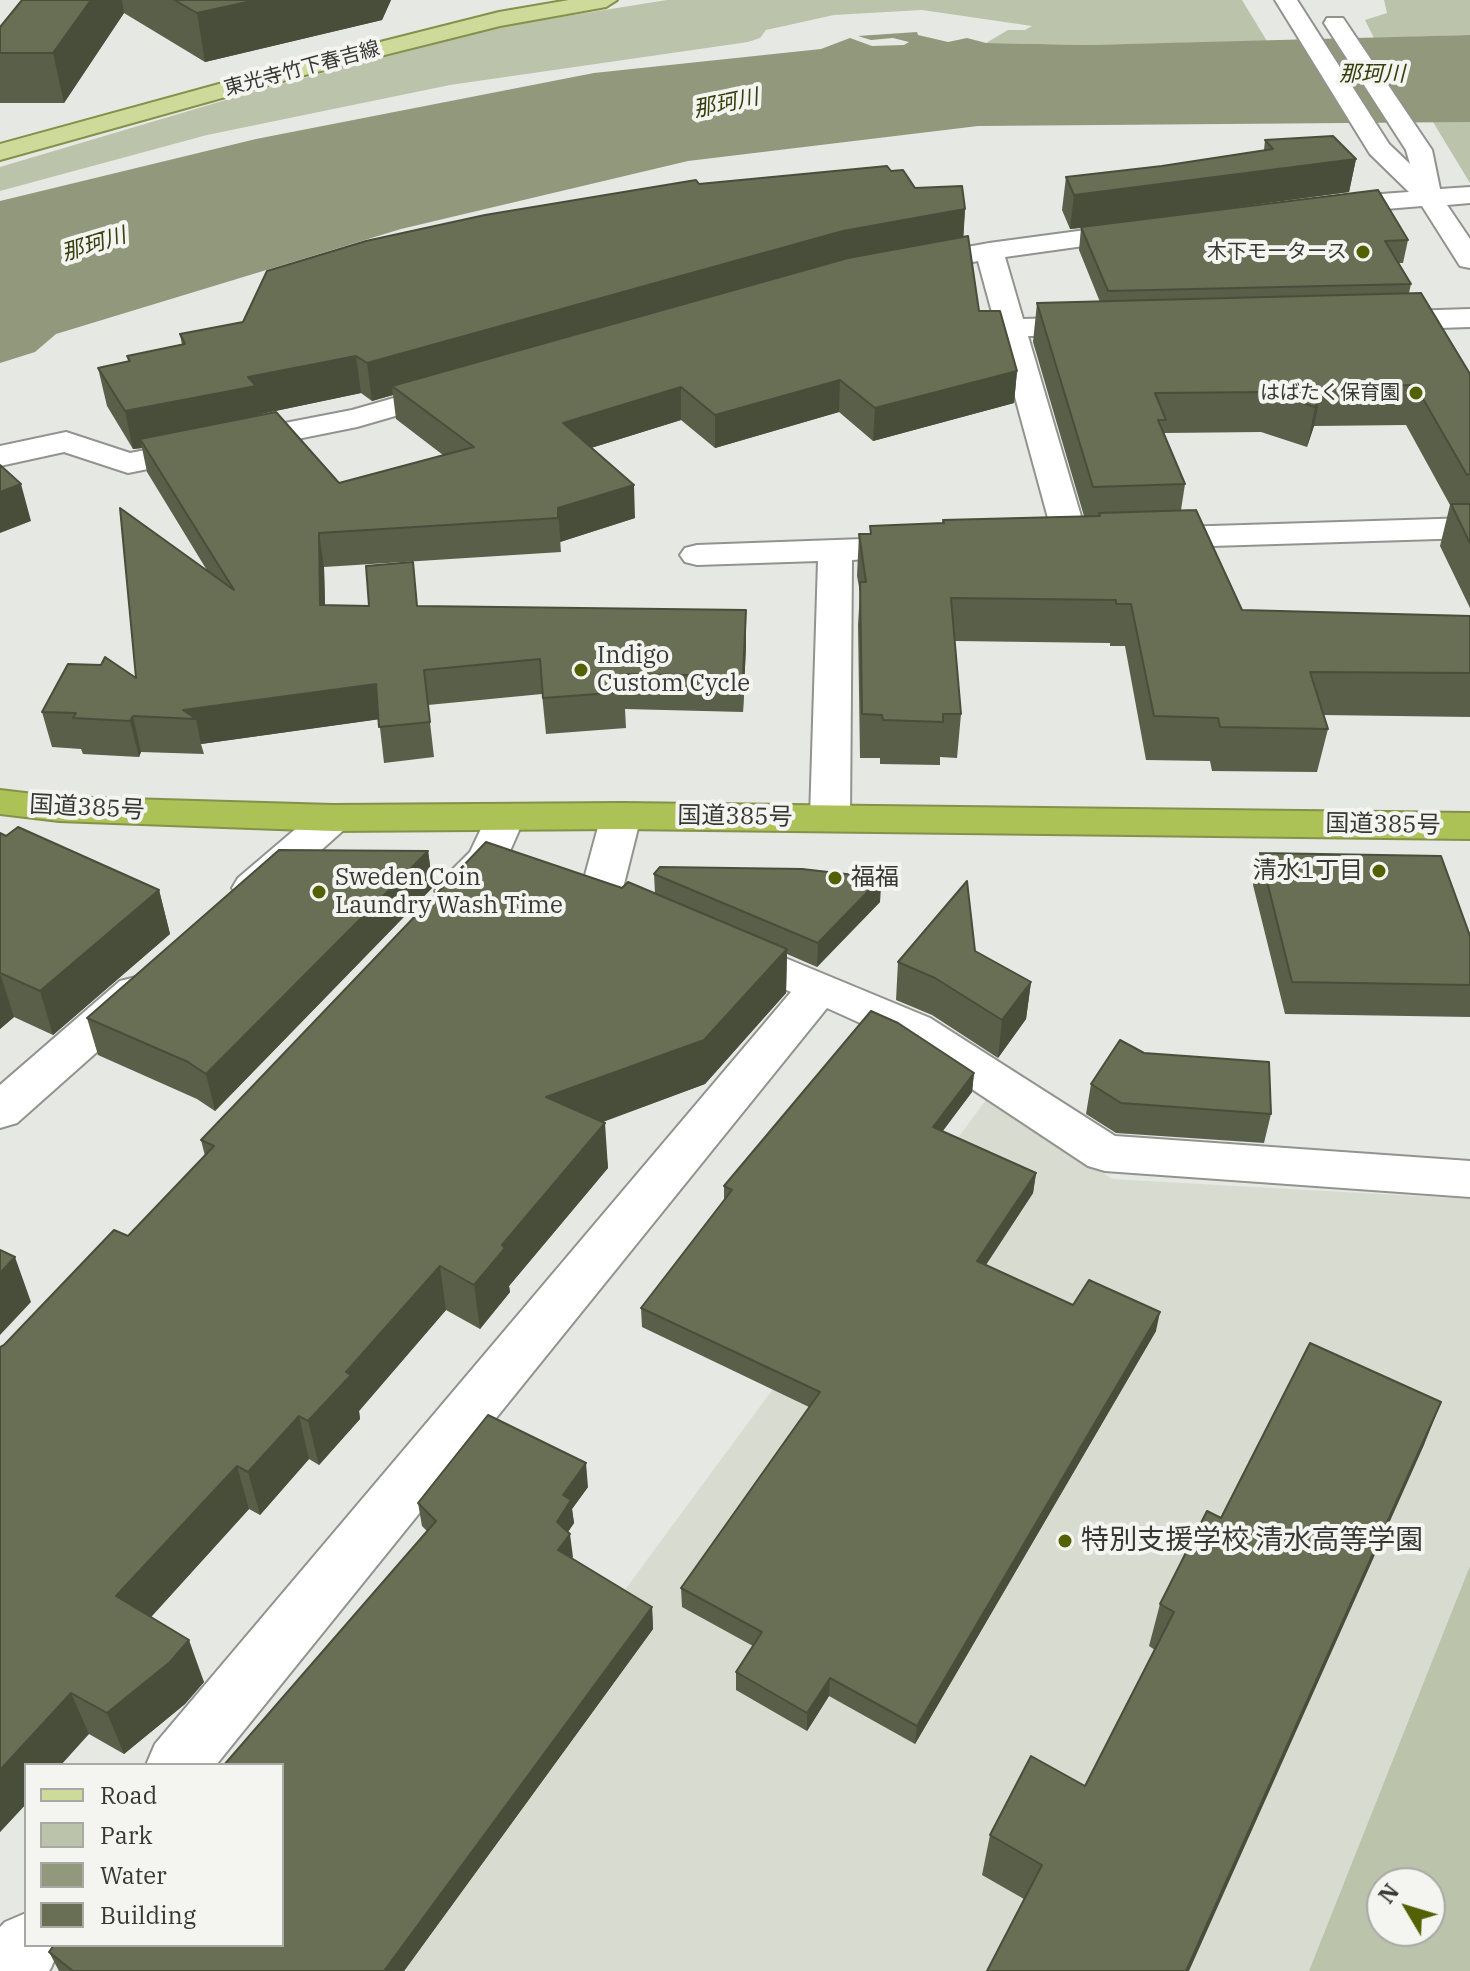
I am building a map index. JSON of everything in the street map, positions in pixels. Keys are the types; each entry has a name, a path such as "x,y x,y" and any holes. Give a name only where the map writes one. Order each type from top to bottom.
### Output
{"highway":[{"name":"国道385号","path":"0,802 59,809 333,818 621,816 1470,826"}],"main road":[{"name":"東光寺竹下春吉線","path":"0,152 289,72 499,19 606,0"}],"street":[{"path":"1286,0 1379,149 1430,198 1470,260"},
{"path":"1320,0 1419,150 1430,198"},
{"path":"1294,210 1470,195"},
{"path":"886,270 989,251 1172,226"},
{"path":"989,251 1010,328 1083,540 1470,528"},
{"path":"1355,321 1470,318"},
{"path":"1010,328 1120,326"},
{"path":"0,456 66,442 128,463 357,418 478,383"},
{"path":"697,555 945,546"},
{"path":"830,818 835,551"},
{"path":"621,816 602,890 689,932 914,1029 1105,1153 1470,1179"},
{"path":"222,916 333,818"},
{"path":"425,924 488,858 504,819"},
{"path":"0,1111 163,967"},
{"path":"179,1763 820,987"},
{"path":"6,1971 26,1947"}],"shaded area":[{"name":"特別支援学校 清水高等学園","path":"991,1093 1112,1179 1470,1199 1470,1971 344,1971"}],"green space":[{"path":"667,0 1242,0 1267,41 1088,45 986,43 1008,30 1025,30 1032,26 922,10 834,15 766,30 760,38 748,42 450,85 207,135 0,191 0,167 266,88 504,26"},
{"path":"1384,0 1470,0 1470,35 1374,38 1365,20 1387,13"},
{"path":"1433,122 1470,122 1470,183"},
{"path":"1470,1566 1470,1971 1309,1971"}],"water":[{"name":"那珂川","path":"917,32 918,35 948,42 967,38 986,43 1088,45 1470,35 1470,122 978,126 688,161 401,229 56,334 35,352 0,363 0,201 256,139 594,73 821,49 850,38 872,46 904,45 909,42 893,38 871,40 858,36"}],"building":[{"path":"22,0 91,0 53,53 0,53 0,27"},
{"path":"174,0 256,0 197,13"},
{"path":"1333,136 1356,159 1074,195 1066,177 1273,149 1265,140"},
{"path":"887,166 891,171 903,170 915,188 962,186 965,209 843,231 367,363 356,356 248,377 256,386 125,411 98,368 130,361 127,356 185,344 180,334 243,322 267,271 366,241 485,215 696,180 699,184"},
{"path":"1378,190 1408,240 1385,241 1411,284 1108,291 1081,227"},
{"path":"968,236 979,311 1000,311 1017,371 875,408 840,380 715,415 681,387 563,423 634,485 558,508 558,518 319,533 320,605 369,606 366,566 413,562 417,606 746,610 743,676 623,674 625,692 543,698 540,659 424,670 430,722 379,727 376,684 183,710 196,719 133,716 130,721 73,718 76,713 42,712 68,664 101,665 105,657 136,678 120,508 234,590 140,439 276,412 339,483 474,447 392,386 848,258"},
{"path":"1421,293 1470,374 1470,474 1467,475 1415,385 1322,387 1315,407 1268,392 1155,393 1166,420 1158,420 1185,484 1093,487 1037,303"},
{"path":"0,465 21,484 0,492"},
{"path":"1451,504 1470,504 1470,543"},
{"path":"1196,510 1242,610 1470,616 1470,673 1310,672 1328,729 1220,727 1218,718 1154,716 1131,604 1116,604 1116,600 951,598 961,714 943,714 943,722 883,720 882,715 862,714 860,582 866,582 859,534 871,534 870,526 944,523 943,520"},
{"path":"18,827 159,890 40,991 0,973 0,833 6,836"},
{"path":"486,842 622,888 628,882 787,949 704,1040 546,1097 605,1123 502,1245 505,1248 474,1285 440,1266 346,1372 351,1375 308,1421 299,1416 248,1472 237,1466 116,1596 189,1640 170,1662 107,1713 71,1693 0,1770 0,1347 114,1230 128,1236 214,1146 201,1140"},
{"path":"279,850 428,851 206,1074 188,1062 87,1018"},
{"path":"1260,853 1441,856 1470,936 1470,985 1292,982"},
{"path":"660,867 802,869 881,878 818,943 654,874"},
{"path":"967,881 975,951 1031,982 1002,1020 935,978 898,962"},
{"path":"871,1011 898,1023 974,1073 933,1127 1036,1173 977,1261 1073,1305 1089,1280 1160,1312 917,1726 830,1678 807,1713 736,1672 762,1632 681,1588 820,1392 641,1308 732,1190 724,1186"},
{"path":"1120,1040 1144,1053 1269,1062 1271,1114 1121,1103 1091,1084"},
{"path":"0,1250 15,1257 0,1273"},
{"path":"1310,1343 1441,1402 1186,1971 987,1971 1042,1865 990,1835 1031,1756 1085,1786 1174,1612 1160,1604 1207,1511 1221,1518"},
{"path":"488,1415 586,1463 563,1495 571,1500 557,1522 570,1534 558,1550 652,1607 384,1971 73,1971 49,1952 53,1947 284,1947 284,1763 226,1763 436,1521 418,1503"}],"place":[{"name":"木下モータース","path":"1363,252"},
{"name":"はばたく保育園","path":"1416,393"},
{"name":"Indigo Custom Cycle","path":"581,670"},
{"name":"清水1丁目","path":"1379,871"},
{"name":"福福","path":"835,878"},
{"name":"Sweden Coin Laundry Wash Time","path":"319,892"},
{"name":"特別支援学校 清水高等学園","path":"1065,1541"}]}
